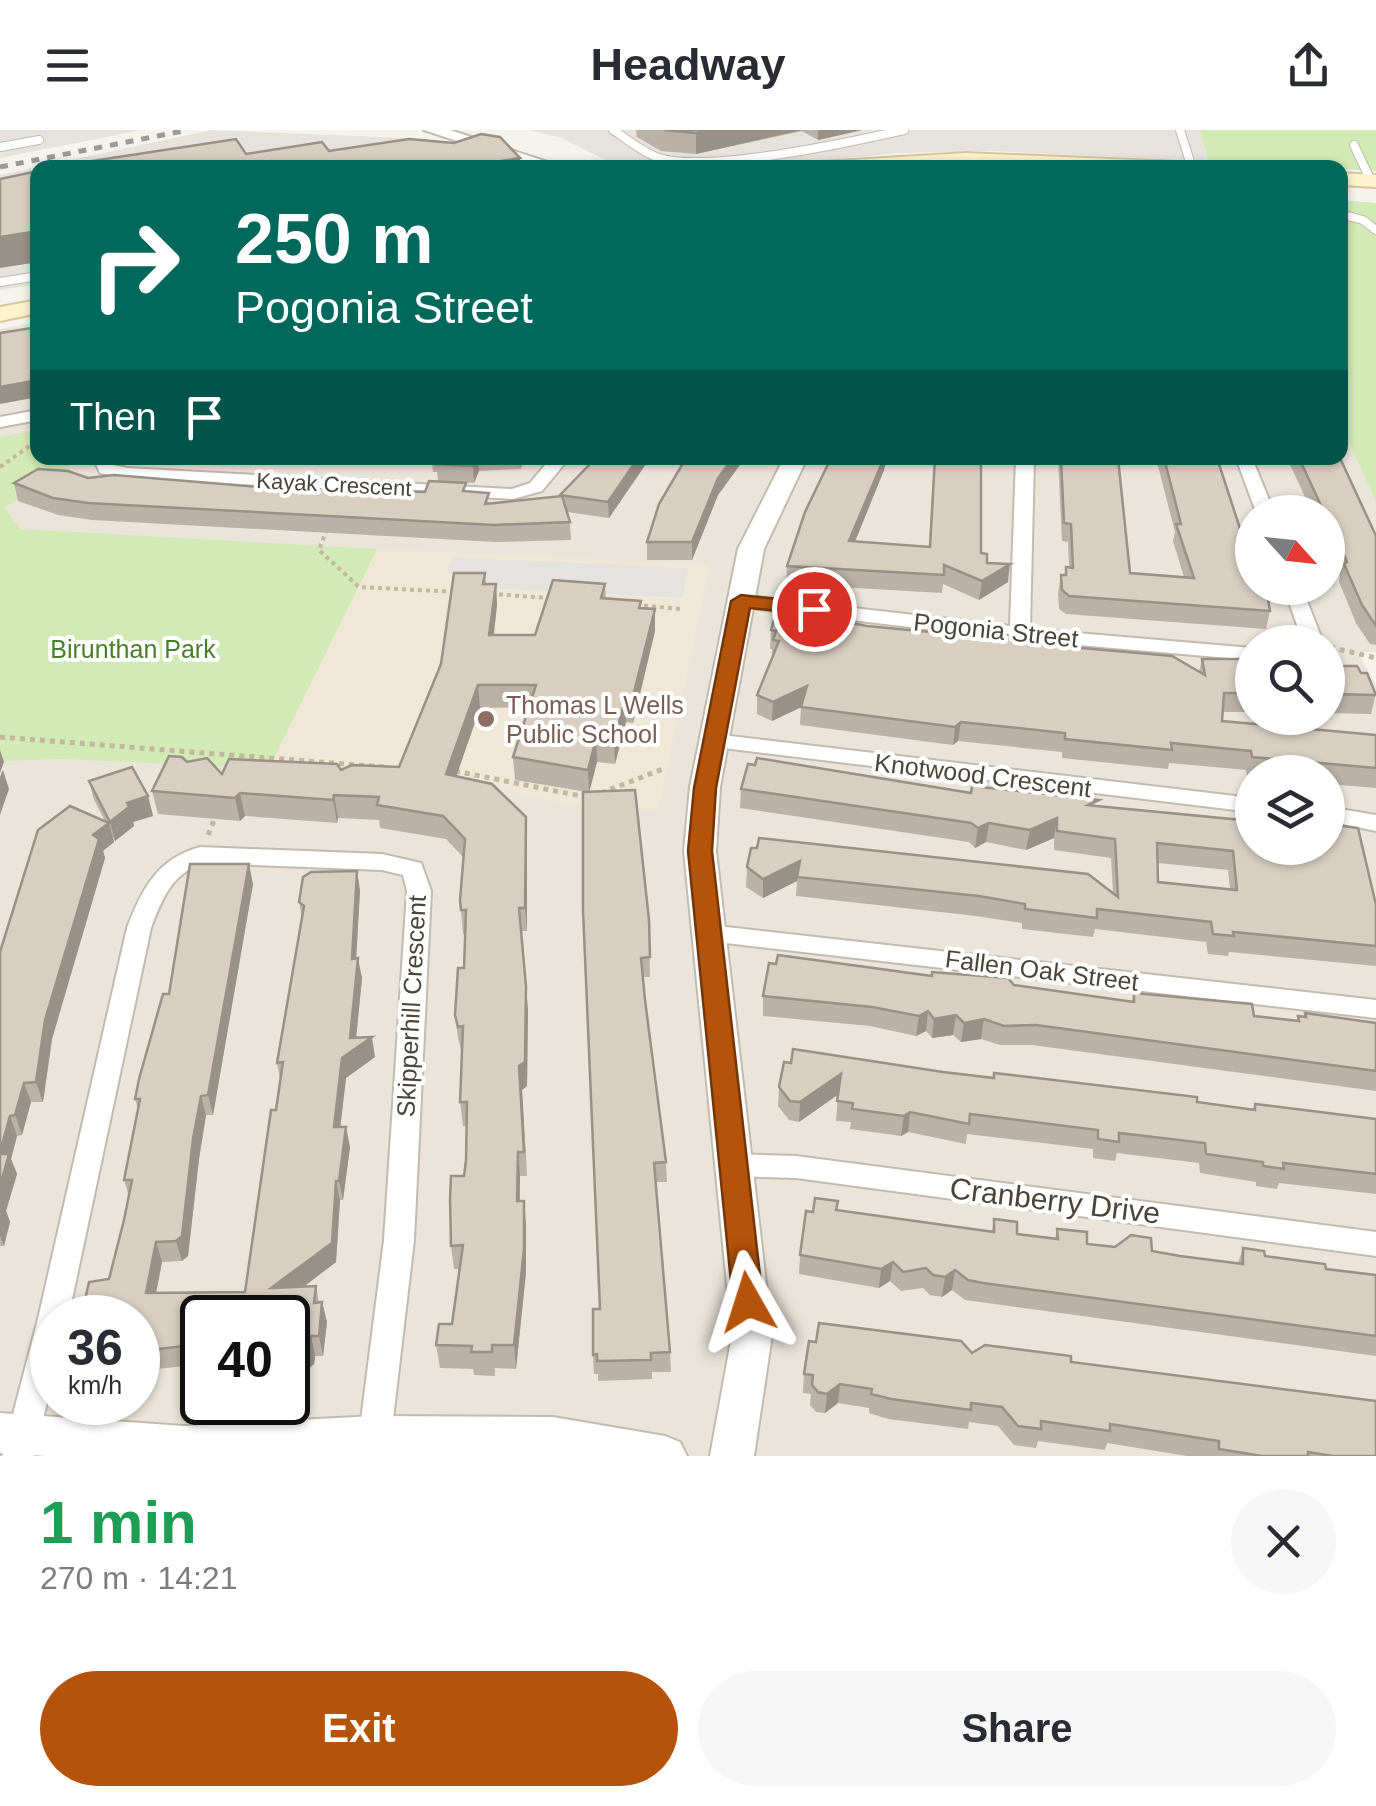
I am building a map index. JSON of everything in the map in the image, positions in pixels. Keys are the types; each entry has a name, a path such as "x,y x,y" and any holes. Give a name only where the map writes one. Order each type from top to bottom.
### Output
{"main road":[{"path":"966,160 1006,160"},
{"path":"1348,180 1374,185"},
{"path":"1348,190 1374,185"},
{"path":"0,301 30,295"},
{"path":"0,314 30,308"}],"street":[{"path":"432,130 551,160"},
{"path":"469,130 554,160"},
{"path":"0,422 30,416"},
{"name":"Kayak Crescent","path":"105,465 106,469 127,474 513,494 536,487 554,465"},
{"path":"732,1456 752,1336 700,851 714,741 756,534 791,465"},
{"path":"1020,634 1026,465"},
{"path":"1247,465 1258,495"},
{"name":"Pogonia Street","path":"741,601 1020,634 1235,653"},
{"name":"Knotwood Crescent","path":"714,741 1235,804"},
{"path":"1345,817 1376,823"},
{"path":"58,1295 139,928 160,876 183,860 200,855"},
{"name":"Skipperhill Crescent","path":"200,855 382,862 412,869 416,880 419,891 399,1240 378,1385 375,1436"},
{"name":"Fallen Oak Street","path":"709,934 1376,1009"},
{"name":"Cranberry Drive","path":"733,1165 796,1167 1376,1244"},
{"path":"30,1390 13,1442 184,1446 375,1436 553,1437 665,1456"}],"lane":[{"path":"613,130 656,157 672,160"},
{"path":"702,160 831,147 904,130"},
{"path":"1180,130 1189,160"},
{"path":"0,136 39,140 0,147"},
{"path":"1354,145 1374,185"},
{"path":"1348,216 1363,220 1376,230"},
{"path":"0,282 30,277"}],"path":[{"path":"0,467 30,446"},
{"path":"346,485 318,550 359,587 456,592"},
{"path":"475,593 552,598"},
{"path":"628,604 682,608"},
{"path":"1345,651 1376,658"},
{"path":"0,737 392,767"},
{"path":"235,770 241,755"},
{"path":"451,771 589,798 664,769"},
{"path":"200,855 222,800"}],"shaded area":[{"path":"0,130 142,130 0,158"},
{"path":"212,130 403,138 446,144 504,160 71,160"},
{"path":"528,130 1200,130 1208,160 988,151 896,153 828,160 606,160 559,137"},
{"path":"30,169 30,285 0,290 0,175"},
{"path":"30,323 30,465 1348,465 1348,441 1376,502 1376,652 1358,652 1376,686 1376,1456 0,1456 0,329"},
{"name":"Thomas L Wells Public School","path":"377,549 710,565 658,810 559,803 447,776 272,762"},
{"path":"453,557 688,568 683,598 468,587 472,575 447,573"}],"green space":[{"path":"1200,130 1376,130 1376,171 1348,169 1348,160 1208,160"},
{"path":"1348,201 1376,203 1376,502 1348,441"},
{"name":"Birunthan Park","path":"30,431 30,465 68,465 70,472 4,507 21,529 377,549 272,762 245,767 62,759 0,761 0,437"}],"building":[{"path":"664,130 711,130 696,133"},
{"path":"481,134 500,137 520,158 99,160 236,139 246,154 322,142 329,151 409,139 454,143"},
{"path":"30,173 30,232 0,237 0,179"},
{"path":"30,328 30,381 0,387 0,333"},
{"path":"589,465 633,465 608,502 560,495"},
{"path":"682,465 728,465 718,478 692,542 647,542 659,504"},
{"path":"828,465 881,465 849,541 930,547 935,465 981,465 981,553 987,554 987,563 1010,564 982,581 944,565 944,575 787,566 805,512"},
{"path":"1061,465 1119,465 1130,573 1194,578 1176,524 1181,524 1166,465 1219,465 1235,513 1235,605 1269,605 1270,611 1069,596 1062,590 1061,575 1066,575 1066,567 1073,568 1071,524 1064,523"},
{"path":"1302,465 1343,465 1376,536 1376,626 1362,605 1345,566 1345,495 1316,495"},
{"path":"38,469 68,471 88,478 114,475 272,488 425,492 429,481 466,483 463,491 489,493 485,504 562,496 570,522 494,525 88,503 53,498 14,483"},
{"path":"454,573 485,573 483,584 496,584 489,635 535,635 553,580 605,584 601,598 641,601 639,608 655,609 632,700 625,700 614,741 596,739 588,770 513,757 536,685 478,685 446,774 492,784 526,817 525,908 519,908 526,986 525,1062 519,1066 524,1152 518,1152 517,1201 524,1201 524,1249 514,1345 492,1345 492,1352 471,1352 472,1346 436,1345 439,1324 452,1324 463,1245 451,1246 450,1199 451,1176 464,1176 466,1161 467,1102 460,1102 463,1026 458,1027 455,1015 458,968 464,968 466,910 461,910 460,900 465,839 443,816 377,805 379,797 334,795 333,800 240,793 235,798 152,791 169,756 182,757 187,762 207,758 222,774 229,759 337,764 341,770 352,765 399,767 441,664"},
{"path":"785,610 867,626 950,634 951,628 1013,636 1012,642 1172,656 1205,675 1202,659 1235,659 1235,693 1224,693 1222,721 1235,722 1235,735 1376,735 1376,768 1345,765 1345,755 1252,755 1251,751 1171,743 1172,750 1065,739 1065,733 961,722 955,727 801,707 807,686 773,702 757,695 779,641 773,640 776,631 771,630 776,613"},
{"path":"1345,666 1357,666 1361,673 1367,673 1376,695 1345,694"},
{"path":"757,758 971,793 972,786 1099,800 1088,805 1235,819 1235,865 1345,865 1345,826 1358,828 1376,905 1376,946 1233,932 1234,936 1213,934 1211,922 1097,909 1097,918 1025,909 1025,904 979,896 797,877 800,861 763,879 747,867 751,848 757,848 759,838 1088,874 1118,897 1115,839 1057,831 1057,818 1030,830 989,823 978,828 971,823 741,789 748,764 755,765","holes":["1157,843 1233,851 1237,890 1158,882"]},
{"path":"132,767 148,796 127,803 129,807 110,822 89,781"},
{"path":"635,790 649,920 650,957 641,958 666,1162 654,1163 670,1352 651,1353 651,1360 597,1361 597,1354 593,1355 593,1309 600,1309 583,910 583,792"},
{"path":"70,806 109,823 93,835 99,839 45,1020 36,1082 24,1083 0,1152 0,952 38,830"},
{"path":"190,864 249,864 208,1095 201,1096 193,1139 182,1236 176,1241 156,1242 146,1293 245,1292 271,1110 276,1110 283,1062 277,1063 304,906 299,902 303,877 311,872 357,871 352,959 358,958 350,1038 372,1037 342,1058 334,1127 346,1127 336,1181 332,1243 271,1288 316,1286 314,1303 322,1302 319,1336 311,1336 310,1345 310,1295 180,1295 180,1347 160,1349 160,1295 86,1295 89,1282 109,1279 132,1180 124,1180 140,1099 135,1099 139,1079 163,994 169,994"},
{"path":"778,955 932,976 932,972 1008,978 1014,985 1134,1002 1134,993 1252,1004 1254,1016 1299,1021 1298,1016 1306,1017 1305,1013 1376,1023 1376,1071 1036,1025 1004,1026 984,1019 964,1023 956,1015 934,1019 928,1011 919,1016 763,996 769,963 776,964"},
{"path":"793,1049 943,1072 994,1078 994,1073 1197,1097 1197,1102 1255,1110 1255,1104 1376,1119 1376,1174 1283,1163 1284,1169 1263,1166 1263,1162 1206,1154 1205,1143 1119,1133 1119,1142 1098,1139 1098,1130 970,1114 969,1124 910,1112 904,1116 852,1109 853,1103 837,1101 841,1074 800,1102 790,1101 779,1087 784,1062 791,1063"},
{"path":"0,1154 9,1154 0,1186"},
{"path":"815,1198 838,1201 836,1210 994,1232 994,1219 1017,1222 1017,1234 1058,1239 1057,1229 1087,1232 1087,1244 1115,1247 1131,1235 1151,1238 1152,1251 1180,1256 1243,1264 1243,1248 1264,1251 1265,1256 1325,1264 1326,1269 1376,1275 1376,1336 983,1283 968,1280 955,1270 945,1277 933,1275 926,1268 903,1272 893,1262 881,1269 800,1255 806,1211 813,1212"},
{"path":"819,1323 961,1341 972,1353 985,1345 1071,1356 1071,1362 1376,1401 1376,1456 1308,1452 1308,1456 1262,1456 1219,1449 1219,1441 1110,1424 1110,1431 1041,1421 1041,1429 1018,1426 1002,1407 971,1403 971,1410 891,1399 871,1394 872,1389 840,1384 827,1394 818,1392 812,1385 813,1375 804,1374 809,1341 816,1342"}],"railway":[{"path":"36,160 188,130"},
{"path":"0,167 30,161"}],"place":[{"name":"Thomas L Wells Public School","path":"486,719"}],"route":[{"path":"748,1302 700,851 705,788 741,601 814,609"}]}
